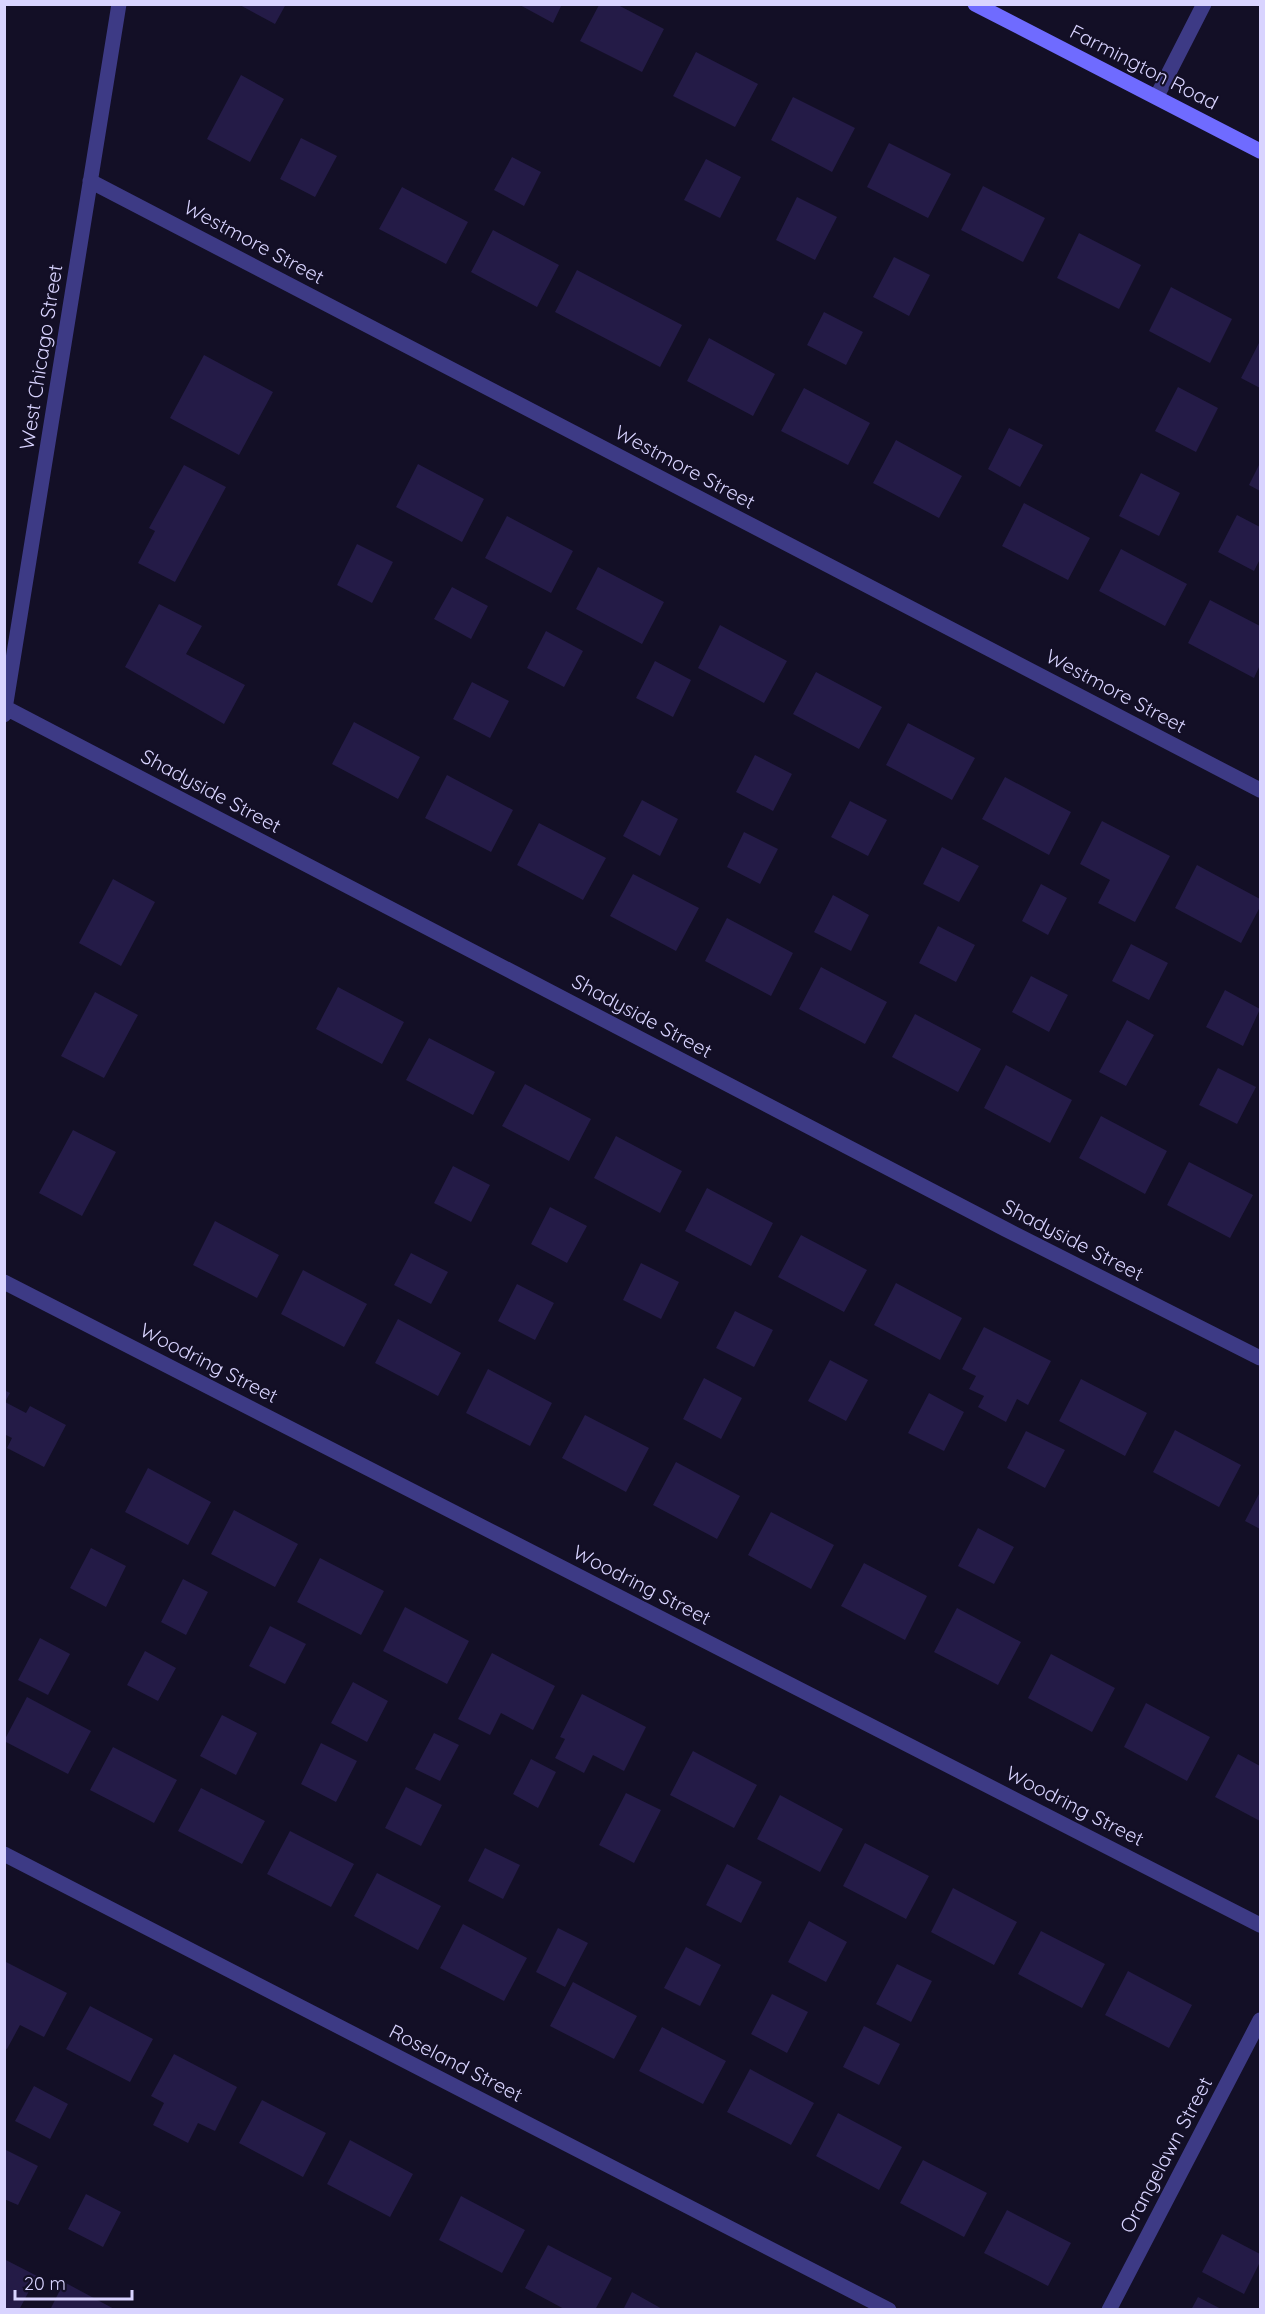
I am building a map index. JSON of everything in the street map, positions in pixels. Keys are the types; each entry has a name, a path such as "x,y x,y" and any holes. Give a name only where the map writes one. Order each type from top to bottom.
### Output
{"street":[{"name":"West Chicago Street","path":"5,712 119,4"},
{"name":"Farmington Road","path":"975,4 1260,151"},
{"path":"1157,96 1204,4"},
{"name":"Westmore Street","path":"90,181 1260,790"},
{"name":"Shadyside Street","path":"5,712 1005,1229 1260,1358"},
{"name":"Woodring Street","path":"4,1282 1260,1925"},
{"name":"Roseland Street","path":"4,1854 889,2310"},
{"name":"Orangelawn Street","path":"1109,2310 1260,2020"}],"building":[{"path":"238,4 286,4 275,24"},
{"path":"518,4 562,4 553,23"},
{"path":"599,5 618,5 664,29 642,72 580,41"},
{"path":"696,52 758,84 735,127 673,96"},
{"path":"241,75 284,99 250,162 207,139"},
{"path":"793,97 855,128 832,172 771,140"},
{"path":"301,138 337,156 315,197 280,179"},
{"path":"889,143 951,174 928,218 867,187"},
{"path":"512,157 541,172 524,206 494,190"},
{"path":"706,159 741,177 720,218 684,200"},
{"path":"983,186 1045,218 1023,262 961,230"},
{"path":"402,187 468,222 446,264 379,229"},
{"path":"797,197 837,217 815,260 776,240"},
{"path":"493,230 559,265 537,307 471,272"},
{"path":"1079,233 1141,265 1119,309 1057,278"},
{"path":"894,257 930,275 909,316 873,297"},
{"path":"577,270 682,325 660,367 555,312"},
{"path":"1171,287 1232,319 1210,363 1149,331"},
{"path":"824,312 863,332 846,365 807,345"},
{"path":"709,338 775,374 753,416 687,381"},
{"path":"1260,341 1260,388 1241,378"},
{"path":"204,355 273,392 239,455 170,418"},
{"path":"1178,387 1218,408 1196,452 1155,431"},
{"path":"804,388 870,423 848,465 781,431"},
{"path":"1009,428 1043,445 1020,487 988,469"},
{"path":"896,440 962,476 939,518 873,483"},
{"path":"1260,463 1260,491 1249,485"},
{"path":"418,464 484,499 462,542 396,507"},
{"path":"184,465 226,487 175,582 138,563 155,531 149,528"},
{"path":"1141,473 1180,493 1159,536 1119,516"},
{"path":"1024,503 1090,538 1068,580 1002,546"},
{"path":"1237,515 1260,527 1260,559 1254,571 1218,552"},
{"path":"507,516 573,551 551,593 485,558"},
{"path":"357,544 393,562 372,603 337,585"},
{"path":"1121,549 1187,584 1165,626 1099,591"},
{"path":"598,567 664,602 642,644 576,609"},
{"path":"452,587 488,606 471,639 434,619"},
{"path":"1210,600 1260,626 1260,665 1254,678 1188,643"},
{"path":"159,604 202,626 186,654 245,685 224,724 125,667"},
{"path":"720,625 787,661 764,703 698,668"},
{"path":"546,631 583,651 564,687 527,668"},
{"path":"655,661 691,680 673,717 636,698"},
{"path":"816,672 882,707 859,749 793,714"},
{"path":"472,682 509,701 490,738 453,719"},
{"path":"354,722 420,757 398,799 332,764"},
{"path":"908,723 975,758 952,800 886,765"},
{"path":"755,755 792,774 773,811 736,792"},
{"path":"447,775 513,810 491,852 425,818"},
{"path":"1005,777 1071,812 1049,855 982,819"},
{"path":"642,800 678,819 660,856 623,836"},
{"path":"850,801 887,820 868,856 831,837"},
{"path":"1102,821 1170,856 1135,922 1098,903 1110,880 1080,864"},
{"path":"539,823 606,858 583,900 517,865"},
{"path":"744,832 778,849 760,884 727,867"},
{"path":"942,847 979,866 959,902 923,884"},
{"path":"1197,865 1260,899 1260,907 1241,943 1175,908"},
{"path":"633,874 699,908 676,951 610,916"},
{"path":"113,879 155,902 121,966 79,943"},
{"path":"1041,884 1067,898 1048,935 1022,921"},
{"path":"833,895 869,915 851,951 814,932"},
{"path":"727,918 793,953 771,996 705,961"},
{"path":"938,926 975,945 956,982 919,963"},
{"path":"1131,944 1168,963 1149,1000 1112,981"},
{"path":"821,967 887,1002 865,1044 799,1009"},
{"path":"1031,976 1068,995 1049,1032 1012,1012"},
{"path":"338,987 404,1022 382,1064 316,1029"},
{"path":"1225,990 1260,1009 1243,1046 1206,1027"},
{"path":"95,992 138,1015 104,1078 61,1056"},
{"path":"915,1014 981,1049 958,1092 892,1057"},
{"path":"1127,1020 1154,1035 1126,1086 1099,1072"},
{"path":"429,1038 495,1072 473,1115 406,1080"},
{"path":"1006,1065 1072,1100 1050,1143 984,1108"},
{"path":"1218,1068 1256,1087 1237,1124 1199,1105"},
{"path":"525,1084 591,1119 569,1161 502,1126"},
{"path":"1101,1116 1167,1151 1145,1194 1079,1158"},
{"path":"73,1130 116,1152 82,1216 39,1193"},
{"path":"616,1136 682,1171 660,1213 594,1178"},
{"path":"1189,1162 1253,1195 1230,1238 1167,1205"},
{"path":"453,1166 490,1185 471,1222 434,1203"},
{"path":"707,1188 773,1223 751,1266 685,1231"},
{"path":"550,1207 587,1226 567,1263 531,1244"},
{"path":"215,1221 279,1255 257,1298 193,1265"},
{"path":"801,1235 867,1270 844,1312 778,1277"},
{"path":"411,1253 448,1272 431,1304 394,1285"},
{"path":"641,1263 679,1282 661,1319 623,1300"},
{"path":"303,1270 367,1304 344,1347 281,1314"},
{"path":"896,1283 962,1318 940,1360 874,1325"},
{"path":"517,1284 554,1303 535,1340 498,1321"},
{"path":"735,1311 773,1330 754,1367 716,1348"},
{"path":"398,1319 461,1353 438,1396 375,1363"},
{"path":"984,1327 1051,1361 1028,1405 1017,1399 1006,1422 978,1407 984,1396 969,1389 976,1376 962,1369"},
{"path":"830,1360 868,1380 846,1421 808,1401"},
{"path":"488,1369 552,1403 530,1446 466,1413"},
{"path":"704,1378 742,1398 721,1439 683,1419"},
{"path":"1081,1379 1147,1413 1125,1456 1059,1421"},
{"path":"4,1390 10,1393 5,1402 26,1413 30,1406 66,1425 44,1467 7,1448 12,1438 4,1434"},
{"path":"929,1393 964,1412 944,1451 908,1433"},
{"path":"585,1415 649,1448 626,1492 562,1458"},
{"path":"1175,1430 1241,1465 1219,1507 1153,1472"},
{"path":"1026,1431 1065,1450 1045,1488 1007,1468"},
{"path":"676,1462 740,1496 717,1539 653,1505"},
{"path":"148,1468 211,1502 188,1545 125,1512"},
{"path":"1260,1492 1260,1529 1245,1521"},
{"path":"234,1510 298,1544 275,1587 211,1554"},
{"path":"771,1512 834,1545 811,1589 748,1555"},
{"path":"978,1528 1014,1547 994,1584 958,1566"},
{"path":"91,1548 126,1566 106,1607 70,1588"},
{"path":"320,1558 384,1591 361,1635 297,1602"},
{"path":"864,1563 927,1596 905,1640 841,1606"},
{"path":"183,1579 208,1592 186,1635 161,1622"},
{"path":"405,1607 469,1641 447,1684 383,1651"},
{"path":"957,1608 1021,1642 998,1685 934,1652"},
{"path":"270,1626 306,1644 285,1684 249,1666"},
{"path":"40,1638 70,1654 48,1695 18,1680"},
{"path":"145,1651 176,1668 158,1701 127,1685"},
{"path":"492,1653 555,1686 533,1730 501,1713 490,1735 458,1719"},
{"path":"1051,1654 1115,1688 1092,1732 1028,1698"},
{"path":"353,1682 388,1701 367,1742 331,1723"},
{"path":"582,1694 646,1727 624,1771 593,1755 584,1773 555,1758 565,1739 560,1737"},
{"path":"27,1697 91,1731 68,1774 4,1741"},
{"path":"1146,1703 1210,1737 1187,1781 1124,1747"},
{"path":"222,1715 257,1733 236,1775 200,1756"},
{"path":"434,1733 459,1745 440,1781 415,1769"},
{"path":"321,1743 357,1761 336,1802 301,1784"},
{"path":"113,1747 177,1780 154,1823 90,1790"},
{"path":"693,1751 757,1785 734,1828 670,1795"},
{"path":"1238,1754 1260,1766 1260,1821 1215,1797"},
{"path":"531,1759 556,1772 538,1808 513,1794"},
{"path":"406,1787 442,1805 421,1846 385,1828"},
{"path":"201,1788 265,1821 242,1864 178,1831"},
{"path":"626,1793 661,1810 634,1863 599,1845"},
{"path":"780,1795 843,1829 820,1872 757,1839"},
{"path":"290,1831 354,1864 331,1907 267,1874"},
{"path":"865,1843 929,1876 906,1919 843,1886"},
{"path":"485,1848 520,1865 503,1899 468,1881"},
{"path":"727,1864 762,1882 741,1923 706,1905"},
{"path":"377,1873 441,1906 418,1950 354,1916"},
{"path":"953,1888 1017,1922 994,1965 931,1932"},
{"path":"809,1921 847,1942 826,1982 788,1962"},
{"path":"463,1924 527,1958 504,2001 440,1968"},
{"path":"558,1928 588,1943 565,1987 536,1972"},
{"path":"1041,1931 1105,1964 1082,2008 1018,1974"},
{"path":"686,1947 721,1965 700,2006 664,1988"},
{"path":"4,1961 67,1993 44,2037 20,2025 7,2049 4,2048"},
{"path":"897,1964 932,1981 911,2022 876,2004"},
{"path":"1128,1971 1192,2005 1169,2048 1105,2015"},
{"path":"573,1982 637,2016 614,2059 550,2026"},
{"path":"772,1994 808,2012 787,2053 751,2034"},
{"path":"90,2006 153,2039 130,2082 66,2049"},
{"path":"864,2026 900,2044 879,2085 843,2067"},
{"path":"662,2027 726,2061 703,2104 639,2071"},
{"path":"174,2054 237,2087 215,2131 198,2123 188,2143 153,2125 164,2103 151,2096"},
{"path":"750,2069 814,2103 791,2145 727,2112"},
{"path":"34,2086 68,2104 50,2139 15,2121"},
{"path":"262,2100 326,2133 303,2177 239,2143"},
{"path":"838,2113 902,2147 879,2190 816,2156"},
{"path":"350,2140 413,2174 390,2217 327,2184"},
{"path":"4,2149 38,2166 18,2205 4,2199"},
{"path":"923,2160 987,2193 964,2237 900,2203"},
{"path":"86,2194 121,2212 103,2247 68,2229"},
{"path":"461,2196 525,2230 502,2273 439,2240"},
{"path":"1007,2210 1071,2243 1048,2286 984,2253"},
{"path":"1222,2234 1260,2254 1260,2262 1244,2294 1202,2272"},
{"path":"548,2245 612,2278 595,2310 566,2310 525,2288"},
{"path":"4,2259 37,2276 19,2310 4,2310"},
{"path":"64,2282 116,2310 50,2310"},
{"path":"632,2292 664,2310 623,2310"},
{"path":"1198,2297 1223,2310 1191,2310"}]}
